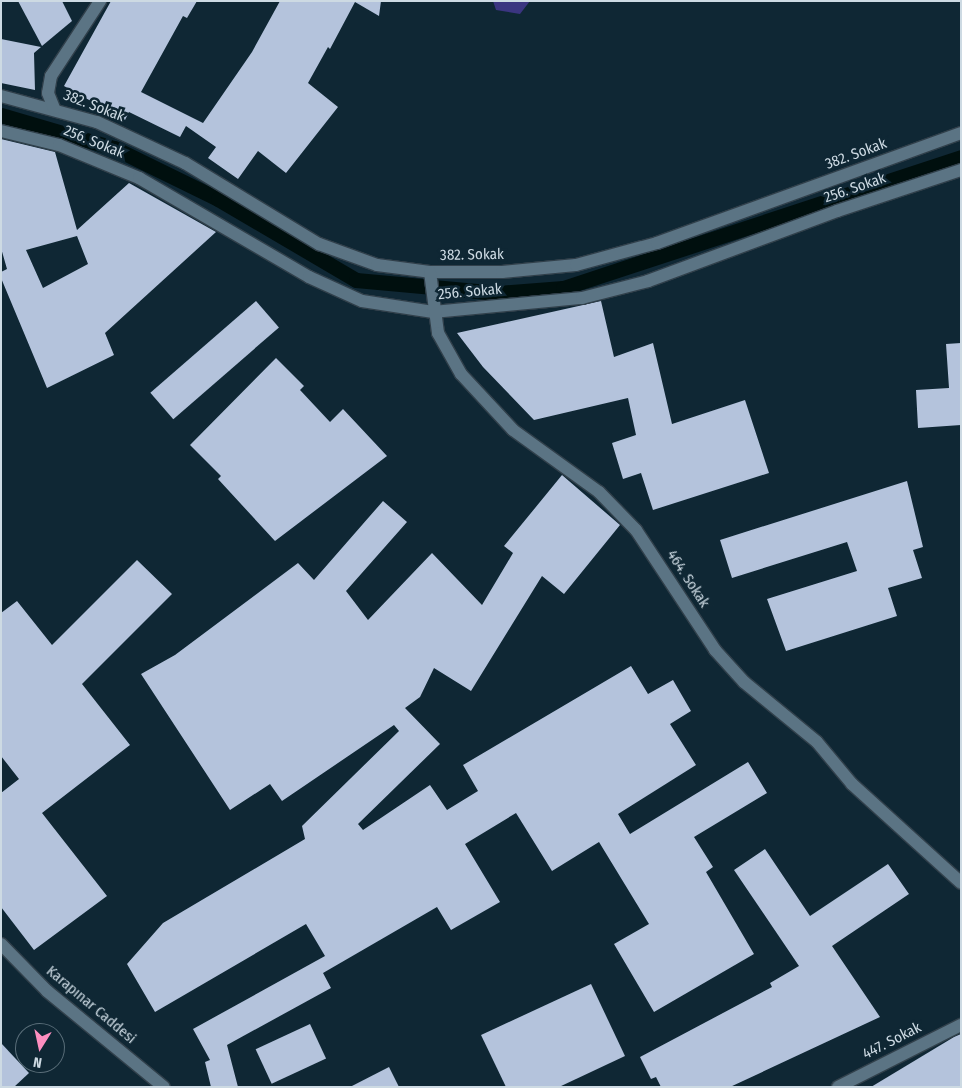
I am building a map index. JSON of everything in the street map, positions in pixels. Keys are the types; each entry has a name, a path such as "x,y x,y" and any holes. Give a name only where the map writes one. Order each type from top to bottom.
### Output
{"street":[{"path":"54,108 48,93 51,76 100,1"},
{"name":"382. Sokak","path":"1,96 54,108 97,122 185,163 320,244 377,265 430,273 502,272 576,265 657,243 961,133"},
{"name":"256. Sokak","path":"1,131 59,145 139,178 309,277 362,300 433,306 582,298 648,281 830,213 961,170"},
{"name":"464. Sokak","path":"430,273 438,334 461,374 513,430 599,492 636,530 715,650 744,682 816,742 852,784 961,883"},
{"name":"Karapınar Caddesi","path":"1,944 47,991 164,1087"},
{"name":"447. Sokak","path":"838,1087 961,1025"}],"shaded area":[{"path":"493,1 530,1 520,14 496,10"}],"building":[{"path":"18,1 62,1 72,21 42,46"},
{"path":"111,1 197,1 187,18 183,16 141,92 203,123 252,52 280,1 381,1 379,16 355,2 330,49 328,47 308,83 338,107 286,173 258,151 238,179 208,158 216,147 186,126 180,137 129,112 125,120 64,86"},
{"path":"1,39 41,47 34,53 35,90 1,83"},
{"path":"1,139 55,152 77,230 129,183 216,232 105,333 114,355 47,388 1,278 1,272 7,269 1,248","holes":["77,236 88,264 43,288 26,250"]},
{"path":"256,301 279,327 173,419 150,393"},
{"path":"601,301 614,357 653,343 672,424 745,400 769,473 653,510 641,473 623,479 612,443 636,435 628,398 534,420 483,367 457,333"},
{"path":"961,343 961,425 918,428 916,390 949,388 946,344"},
{"path":"276,358 304,386 300,390 330,422 343,409 387,456 275,541 218,479 221,476 190,445"},
{"path":"562,475 620,525 564,594 542,576 471,691 434,668 420,697 405,708 440,744 358,824 363,830 430,785 447,810 478,791 463,765 631,666 648,694 673,680 691,711 670,724 696,765 618,814 630,834 748,762 767,793 694,837 713,867 706,872 754,954 654,1012 614,944 649,924 599,842 552,871 516,813 465,844 500,902 451,930 437,907 323,973 331,988 227,1045 238,1087 211,1087 205,1062 210,1060 193,1029 325,956 306,924 155,1012 127,964 163,923 305,839 302,826 399,731 394,725 282,801 270,784 230,810 141,674 175,655 298,563 314,580 383,501 407,522 346,591 368,620 432,553 482,605 513,553 504,546"},
{"path":"907,481 923,547 913,550 922,578 888,588 897,616 786,651 767,599 857,571 847,542 732,578 720,540"},
{"path":"137,560 172,594 82,684 130,745 42,813 107,896 34,950 1,907 1,793 19,779 1,756 1,613 17,601 52,645"},
{"path":"765,849 810,916 888,864 909,894 832,946 880,1017 730,1087 661,1087 656,1077 651,1079 640,1057 772,987 770,983 799,966 734,870"},
{"path":"591,984 625,1056 559,1087 506,1087 481,1035"},
{"path":"310,1024 326,1058 272,1084 256,1049"},
{"path":"961,1034 961,1087 871,1087 954,1037"},
{"path":"1,1043 15,1058 15,1073 29,1073 14,1087 1,1087"},
{"path":"389,1067 399,1087 350,1087"}],"waterway":[{"path":"1,115 114,148 218,199 356,280 498,293 563,288 961,157"}]}
